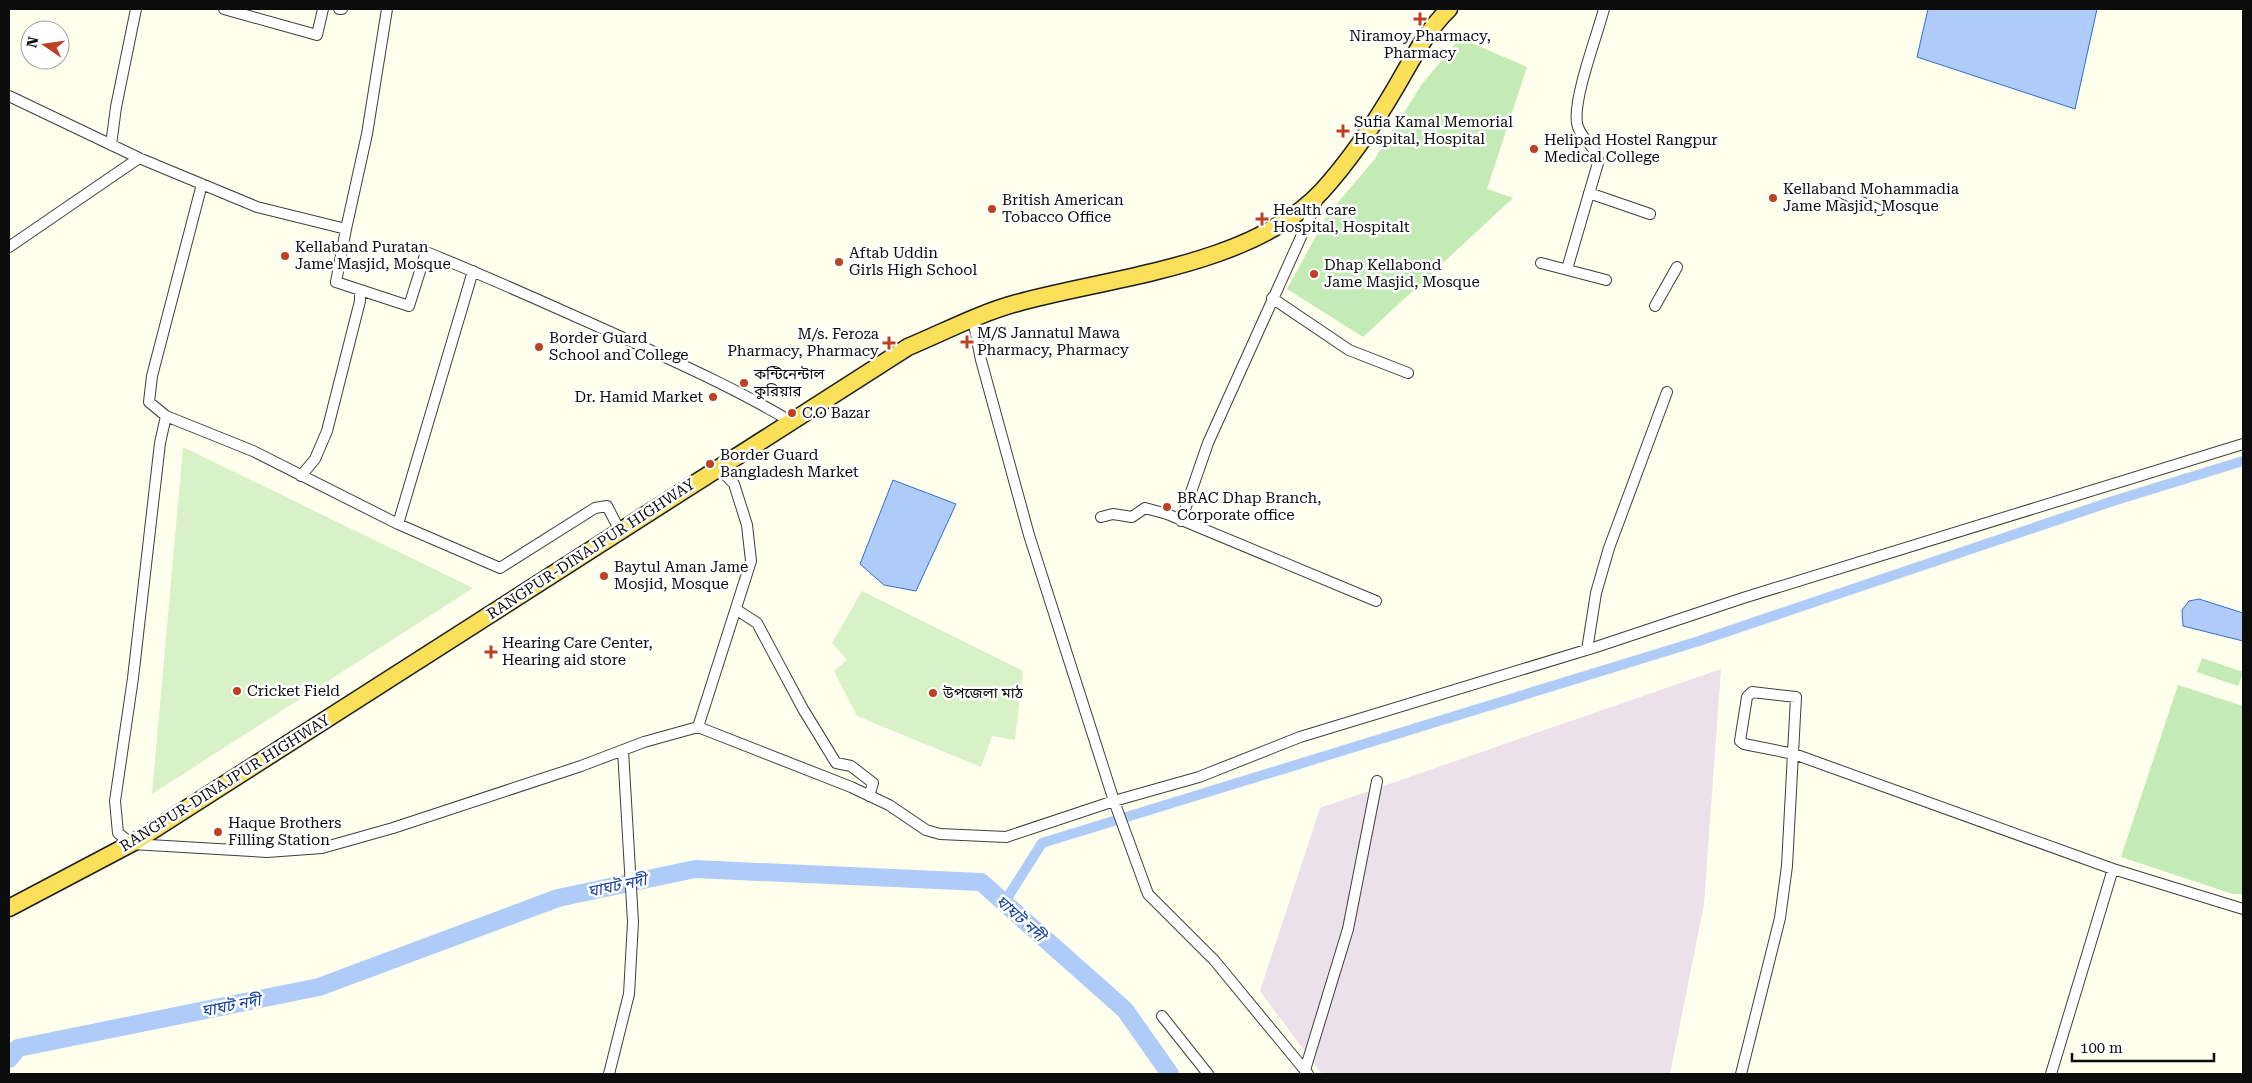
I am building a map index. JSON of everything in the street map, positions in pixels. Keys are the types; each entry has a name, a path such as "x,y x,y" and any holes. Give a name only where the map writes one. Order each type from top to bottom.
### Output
{"highway":[{"name":"RANGPUR-DINAJPUR HIGHWAY","path":"9,908 132,844 908,347 1015,303 1184,263 1250,241 1289,219 1321,192 1358,146 1436,22 1449,9"}],"street":[{"path":"111,145 116,107 136,9"},
{"path":"224,9 316,35 323,9"},
{"path":"387,9 368,134 336,282 409,306 426,252 473,271 699,373 760,403 790,421"},
{"path":"1567,269 1598,157 1597,152 1579,130 1576,115 1579,95 1604,9"},
{"path":"9,96 139,158 257,207 346,229"},
{"path":"9,247 139,158"},
{"path":"202,184 152,376 149,402 166,416 253,451 398,524 500,568 595,508 607,506 620,531"},
{"path":"1838,191 1879,210"},
{"path":"1181,521 1208,443 1321,192"},
{"path":"1589,193 1650,214"},
{"path":"1541,263 1606,280"},
{"path":"1655,306 1677,267"},
{"path":"398,524 473,271"},
{"path":"300,476 315,459 327,431 360,301 360,290"},
{"path":"1272,298 1349,350 1408,373"},
{"path":"973,319 981,360 1029,535 1114,803 1148,894 1214,960 1306,1072"},
{"path":"1587,650 1596,593 1610,548 1667,392"},
{"path":"166,416 160,442 133,678 115,801 118,833 132,844 267,852 322,848 393,828 581,766 644,742 698,727 889,805 926,830 940,834 1006,837 1199,777 1300,737 1587,650 1743,598 2243,444"},
{"path":"698,727 737,610 751,561 747,525 734,484 718,467"},
{"path":"1101,517 1113,514 1132,517 1144,508 1167,514 1376,601"},
{"path":"737,610 757,624 802,709 836,763 851,766 873,783 869,796"},
{"path":"1741,1074 1780,918 1787,866 1794,754 1796,697 1752,692 1747,697 1740,741 1744,744 1794,754 2113,869 2243,909"},
{"path":"609,1074 629,994 633,922 623,750"},
{"path":"1306,1072 1348,929 1377,781"},
{"path":"2051,1074 2113,869"},
{"path":"1162,1016 1208,1074"}],"shaded area":[{"path":"1721,669 1704,904 1670,1074 1322,1074 1260,991 1320,808"}],"green space":[{"path":"1460,38 1527,67 1487,189 1513,198 1363,337 1287,289 1328,214 1374,160 1422,84"},
{"name":"Cricket Field","path":"183,447 473,588 152,794"},
{"name":"উপজেলা মাঠ","path":"862,591 1023,671 1015,740 992,736 981,767 857,716 834,671 847,660 832,643"},
{"path":"2202,658 2243,672 2238,686 2197,672"},
{"path":"2178,685 2243,706 2243,894 2233,894 2121,857"}],"water":[{"path":"1928,9 2097,9 2075,109 1917,57"},
{"path":"893,480 956,504 916,591 884,585 860,564"},
{"path":"2199,599 2243,613 2243,641 2183,626 2182,610 2189,601"}],"waterway":[{"path":"1004,903 1042,843 1699,641 2113,501 2243,461"},
{"name":"ঘাঘট নদী","path":"9,1059 18,1048 319,987 558,898 695,869 981,882 1125,1010 1170,1074"}],"place":[{"name":"Niramoy Pharmacy, Pharmacy","path":"1420,19"},
{"name":"Sufia Kamal Memorial Hospital, Hospital","path":"1343,131"},
{"name":"Helipad Hostel Rangpur Medical College","path":"1534,149"},
{"name":"Kellaband Mohammadia Jame Masjid, Mosque","path":"1773,198"},
{"name":"British American Tobacco Office","path":"992,209"},
{"name":"Health care Hospital, Hospitalt","path":"1262,219"},
{"name":"Kellaband Puratan Jame Masjid, Mosque","path":"285,256"},
{"name":"Aftab Uddin Girls High School","path":"839,262"},
{"name":"Dhap Kellabond Jame Masjid, Mosque","path":"1314,274"},
{"name":"M/S Jannatul Mawa Pharmacy, Pharmacy","path":"967,342"},
{"name":"M/s. Feroza Pharmacy, Pharmacy","path":"889,343"},
{"name":"Border Guard School and College","path":"539,347"},
{"name":"কন্টিনেন্টাল কুরিয়ার","path":"744,383"},
{"name":"Dr. Hamid Market","path":"713,397"},
{"name":"C.O Bazar","path":"792,413"},
{"name":"Border Guard Bangladesh Market","path":"710,464"},
{"name":"BRAC Dhap Branch, Corporate office","path":"1167,507"},
{"name":"Baytul Aman Jame Mosjid, Mosque","path":"604,576"},
{"name":"Hearing Care Center, Hearing aid store","path":"491,652"},
{"name":"Cricket Field","path":"237,691"},
{"name":"উপজেলা মাঠ","path":"933,693"},
{"name":"Haque Brothers Filling Station","path":"218,832"}]}
